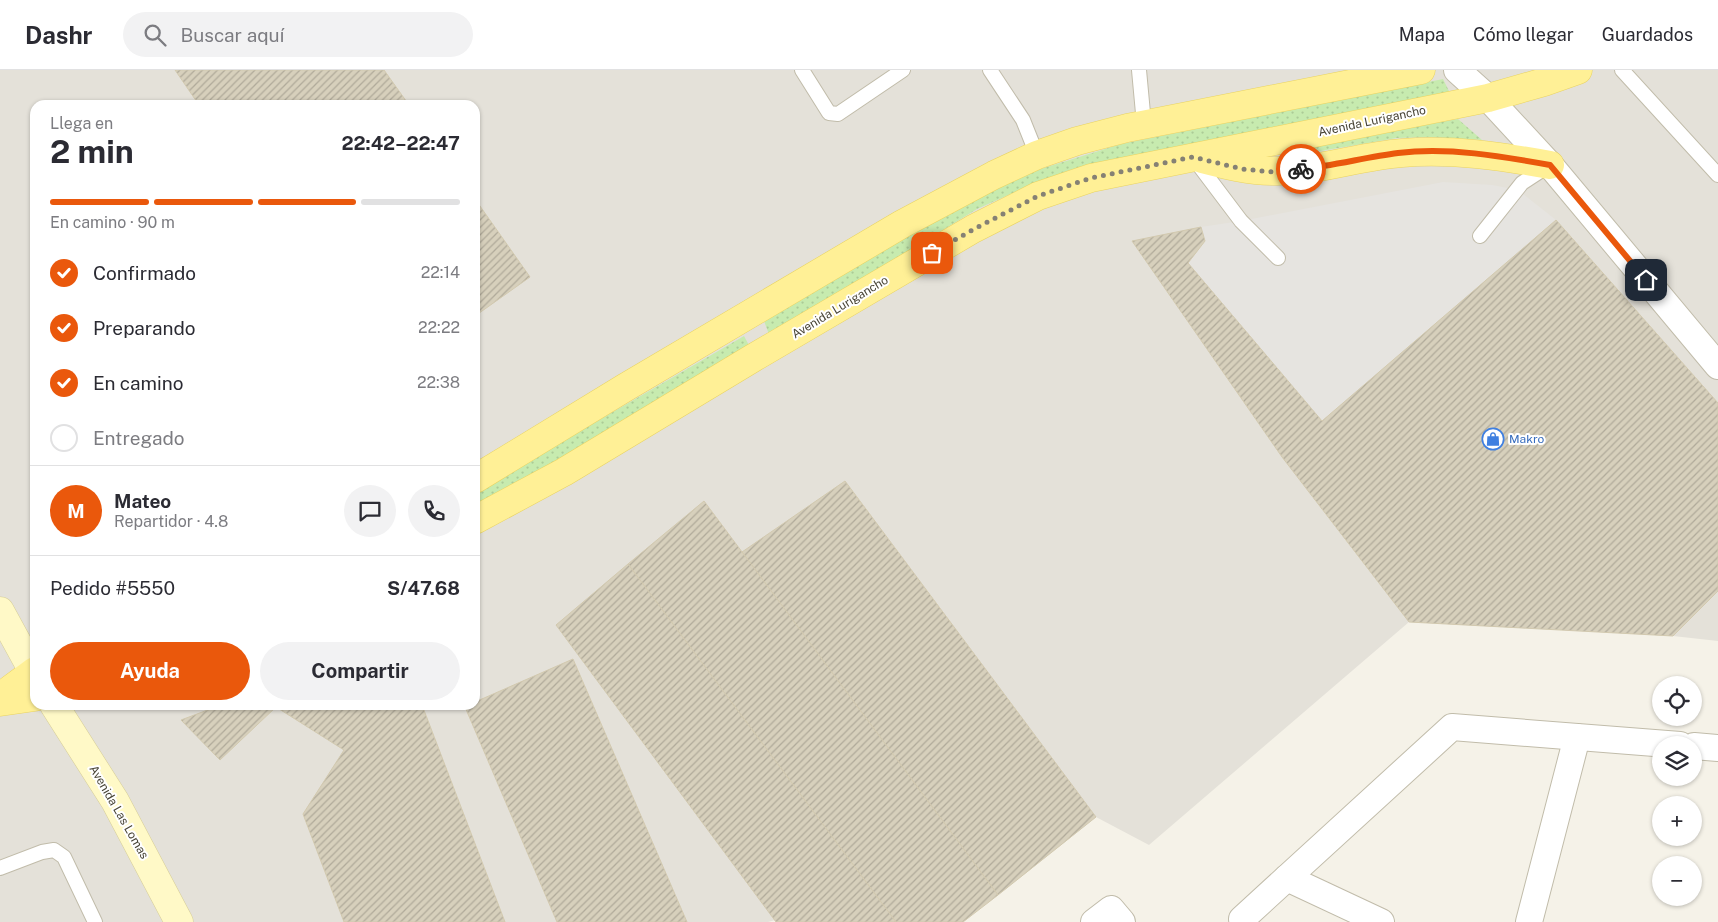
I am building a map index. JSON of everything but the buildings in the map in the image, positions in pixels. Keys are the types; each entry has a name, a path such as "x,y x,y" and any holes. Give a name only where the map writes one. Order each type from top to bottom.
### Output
{"main road":[{"path":"480,476 902,224 994,175 1037,155 1077,141 1144,124 1421,70"},
{"name":"Avenida Lurigancho","path":"480,517 564,472 974,229 1038,196 1091,178 1488,98 1578,70"},
{"path":"1193,157 1242,169 1273,172 1399,153 1440,151 1512,158 1550,165"},
{"path":"748,315 768,350"},
{"path":"0,697 30,682"},
{"path":"0,702 30,682"}],"street":[{"path":"1457,70 1488,98 1550,165 1718,366"},
{"path":"0,611 30,669"},
{"name":"Avenida Las Lomas","path":"57,710 115,801 179,922"},
{"path":"1242,919 1452,727 1652,743"},
{"path":"1528,922 1577,737"},
{"path":"1702,747 1718,748"},
{"path":"1287,878 1381,922"}],"lane":[{"path":"802,70 829,113 838,114 903,70"},
{"path":"990,70 1024,120 1037,155"},
{"path":"1139,70 1144,124"},
{"path":"1622,70 1718,176"},
{"path":"1193,157 1241,221 1278,258"},
{"path":"1480,236 1522,183 1550,165"},
{"path":"0,868 42,852 54,850 64,856 95,922"}],"shaded area":[{"path":"0,70 1718,70 1718,641 1673,636 1409,622 1149,845 1096,817 998,895 768,922 0,922"},
{"path":"1443,182 1492,185 1518,190 1556,220 1322,421 1188,263 1205,241 1201,227"}],"green space":[{"path":"1443,79 1450,93 1070,170 977,209 770,337 764,321 971,196 1018,176 1121,144"},
{"path":"1458,119 1482,140 1431,137 1397,138 1309,153 1295,147"},
{"path":"744,336 750,347 480,507 480,489"}],"way so far":[{"path":"932,253 1038,196 1091,178 1193,157 1242,169 1273,172 1301,169"}],"place":[{"name":"Makro","path":"1493,439"}],"route":[{"path":"1301,169 1399,153 1440,151 1484,154 1550,165 1646,280"}]}
